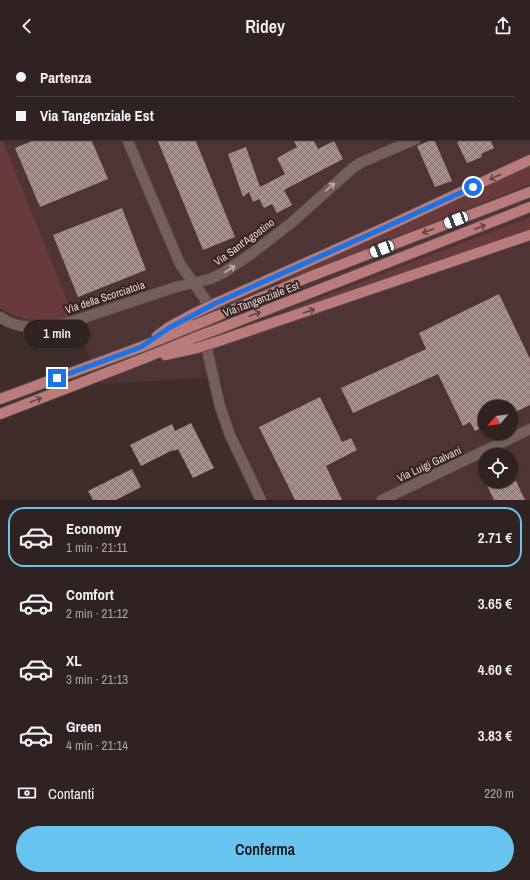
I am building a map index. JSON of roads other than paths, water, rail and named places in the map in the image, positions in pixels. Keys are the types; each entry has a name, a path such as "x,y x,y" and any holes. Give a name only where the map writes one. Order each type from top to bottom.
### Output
{"main road":[{"path":"141,347 194,313 386,227 530,160"},
{"name":"Via Tangenziale Est","path":"0,399 141,347 308,277 530,192"},
{"name":"Via Tangenziale Est","path":"0,414 530,207"},
{"path":"145,358 198,348 530,235"}],"street":[{"path":"127,140 175,254 180,264 204,299 208,354 217,394 232,440 261,500"},
{"name":"Via Sant'Agostino","path":"194,283 223,274 237,264 290,224 360,163 414,140"},
{"name":"Via della Scorciatoia","path":"0,318 12,324 26,326 41,327 56,325 71,322 176,287 194,283"},
{"name":"Via Luigi Galvani","path":"382,500 530,429"}]}
